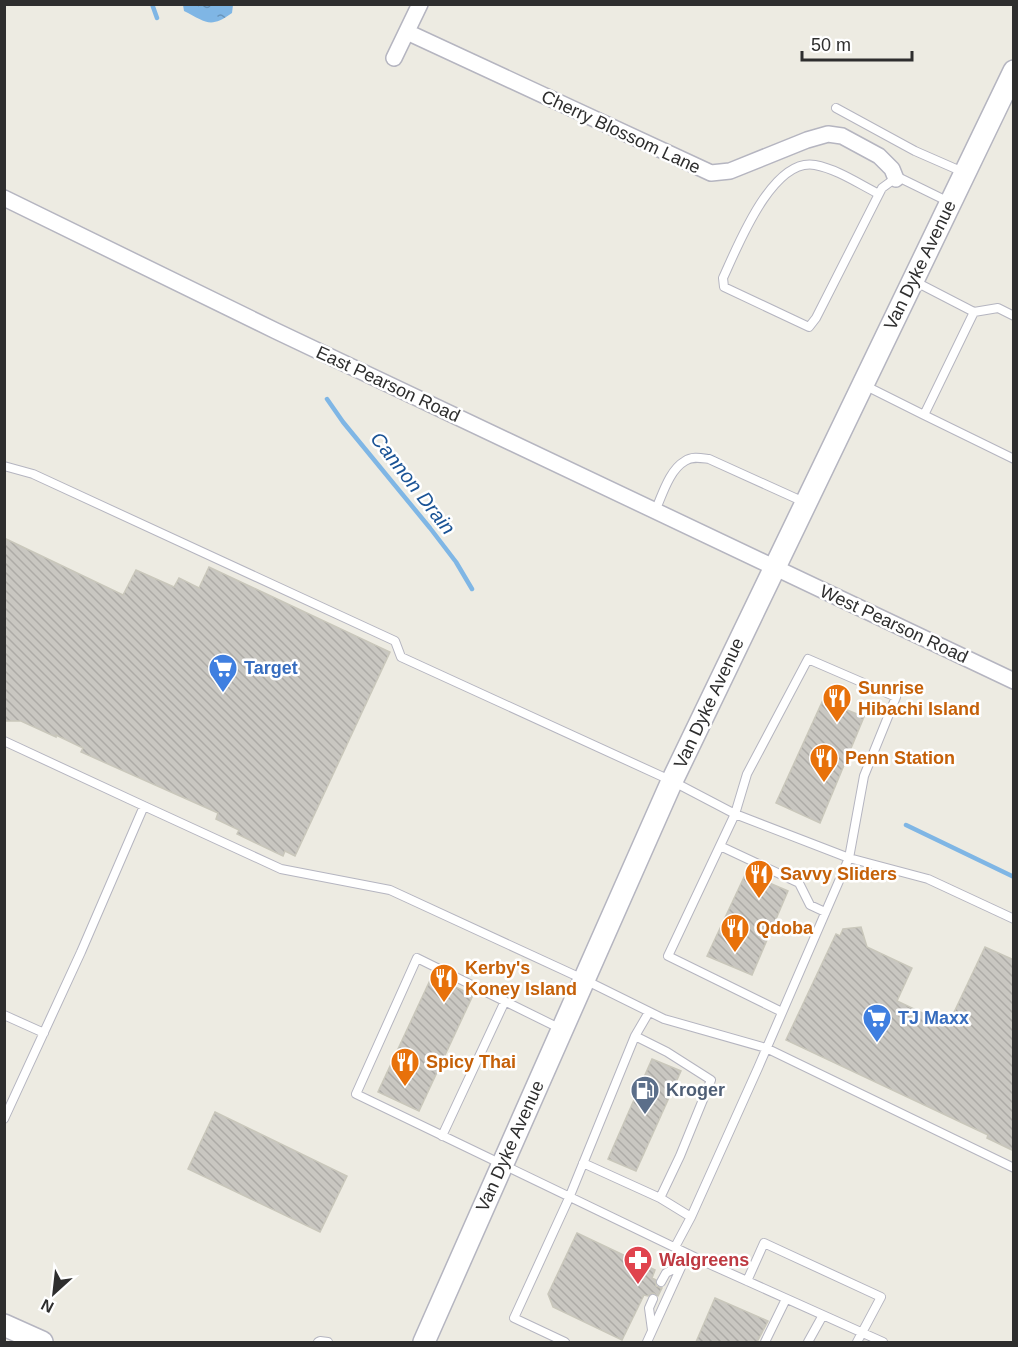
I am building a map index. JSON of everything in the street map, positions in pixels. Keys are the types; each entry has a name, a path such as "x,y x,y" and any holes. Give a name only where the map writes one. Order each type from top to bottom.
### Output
{"main road":[{"name":"Van Dyke Avenue","path":"424,1342 672,781 1014,71"},
{"path":"4,1325 42,1342"}],"street":[{"path":"394,58 420,4"},
{"name":"Cherry Blossom Lane","path":"407,32 711,173 730,171 807,140 828,134 842,136 879,156 887,162 896,179"},
{"name":"East Pearson Road","path":"4,198 276,331 774,567"},
{"name":"West Pearson Road","path":"774,567 1014,681"}],"lane":[{"path":"836,108 915,151 964,173"},
{"path":"879,194 826,168 814,165 807,165 785,175 757,207 723,278 724,287 809,327 813,325 879,194 887,183 900,178 950,202"},
{"path":"912,280 974,312 998,308 1014,316"},
{"path":"924,415 974,312"},
{"path":"862,384 1014,459"},
{"path":"655,511 678,467 685,460 696,458 709,459 805,503"},
{"path":"4,466 33,474 395,641 401,657 672,781 735,814 849,858 928,879 1014,919"},
{"path":"675,1247 691,1217 782,1012 849,858 864,776 896,697 808,659 747,774 735,814 669,956 782,1012"},
{"path":"4,741 281,869 390,890 664,1019 766,1048 1014,1168"},
{"path":"4,1119 144,806"},
{"path":"720,846 799,883 810,904 825,912"},
{"path":"561,1029 417,958 356,1094 687,1254 883,1342"},
{"path":"442,1136 505,1001"},
{"path":"565,1342 514,1318 600,1126 635,1035 649,1012"},
{"path":"4,1015 44,1033"},
{"path":"635,1035 711,1080 660,1198"},
{"path":"582,1163 660,1198 691,1217"},
{"path":"747,1281 765,1243 880,1297 857,1342"},
{"path":"647,1342 687,1254"},
{"path":"661,1282 666,1273 683,1264"},
{"path":"652,1331 650,1308 653,1299"},
{"path":"765,1342 786,1299"},
{"path":"808,1342 823,1315"},
{"path":"318,1342 328,1342"}],"water":[{"path":"183,4 233,5 232,13 225,18 208,22 184,11"}],"building":[{"name":"Target","path":"4,538 123,595 136,570 174,587 179,578 199,588 209,567 390,652 295,856 285,851 283,856 237,834 239,830 216,819 218,813 81,752 83,748 56,735 56,737 21,721 4,721"},
{"path":"823,700 864,717 820,823 776,803"},
{"path":"746,873 788,891 752,975 707,956"},
{"path":"861,927 867,947 912,968 897,1001 948,1025 985,947 1014,960 1014,1151 987,1138 988,1135 786,1040 836,934 840,936 843,929"},
{"path":"432,976 473,995 419,1111 378,1092"},
{"path":"652,1059 681,1071 636,1171 608,1159"},
{"path":"215,1112 347,1176 320,1232 188,1169"},
{"name":"Walgreens","path":"577,1233 655,1270 652,1278 656,1280 656,1286 662,1288 658,1296 653,1293 648,1296 644,1295 622,1340 553,1307 548,1294"},
{"path":"715,1298 768,1321 757,1342 696,1342"}],"waterway":[{"name":"Cannon Drain","path":"152,4 157,18"},
{"name":"Cannon Drain","path":"327,399 456,562 472,589"},
{"name":"Cannon Drain","path":"906,825 1014,877"}],"place":[{"name":"Target","path":"223,694"},
{"name":"Sunrise Hibachi Island","path":"837,724"},
{"name":"Penn Station","path":"824,784"},
{"name":"Savvy Sliders","path":"759,900"},
{"name":"Qdoba","path":"735,954"},
{"name":"Kerby's Koney Island","path":"444,1004"},
{"name":"TJ Maxx","path":"877,1044"},
{"name":"Spicy Thai","path":"405,1088"},
{"name":"Kroger","path":"645,1116"},
{"name":"Walgreens","path":"638,1286"}]}
